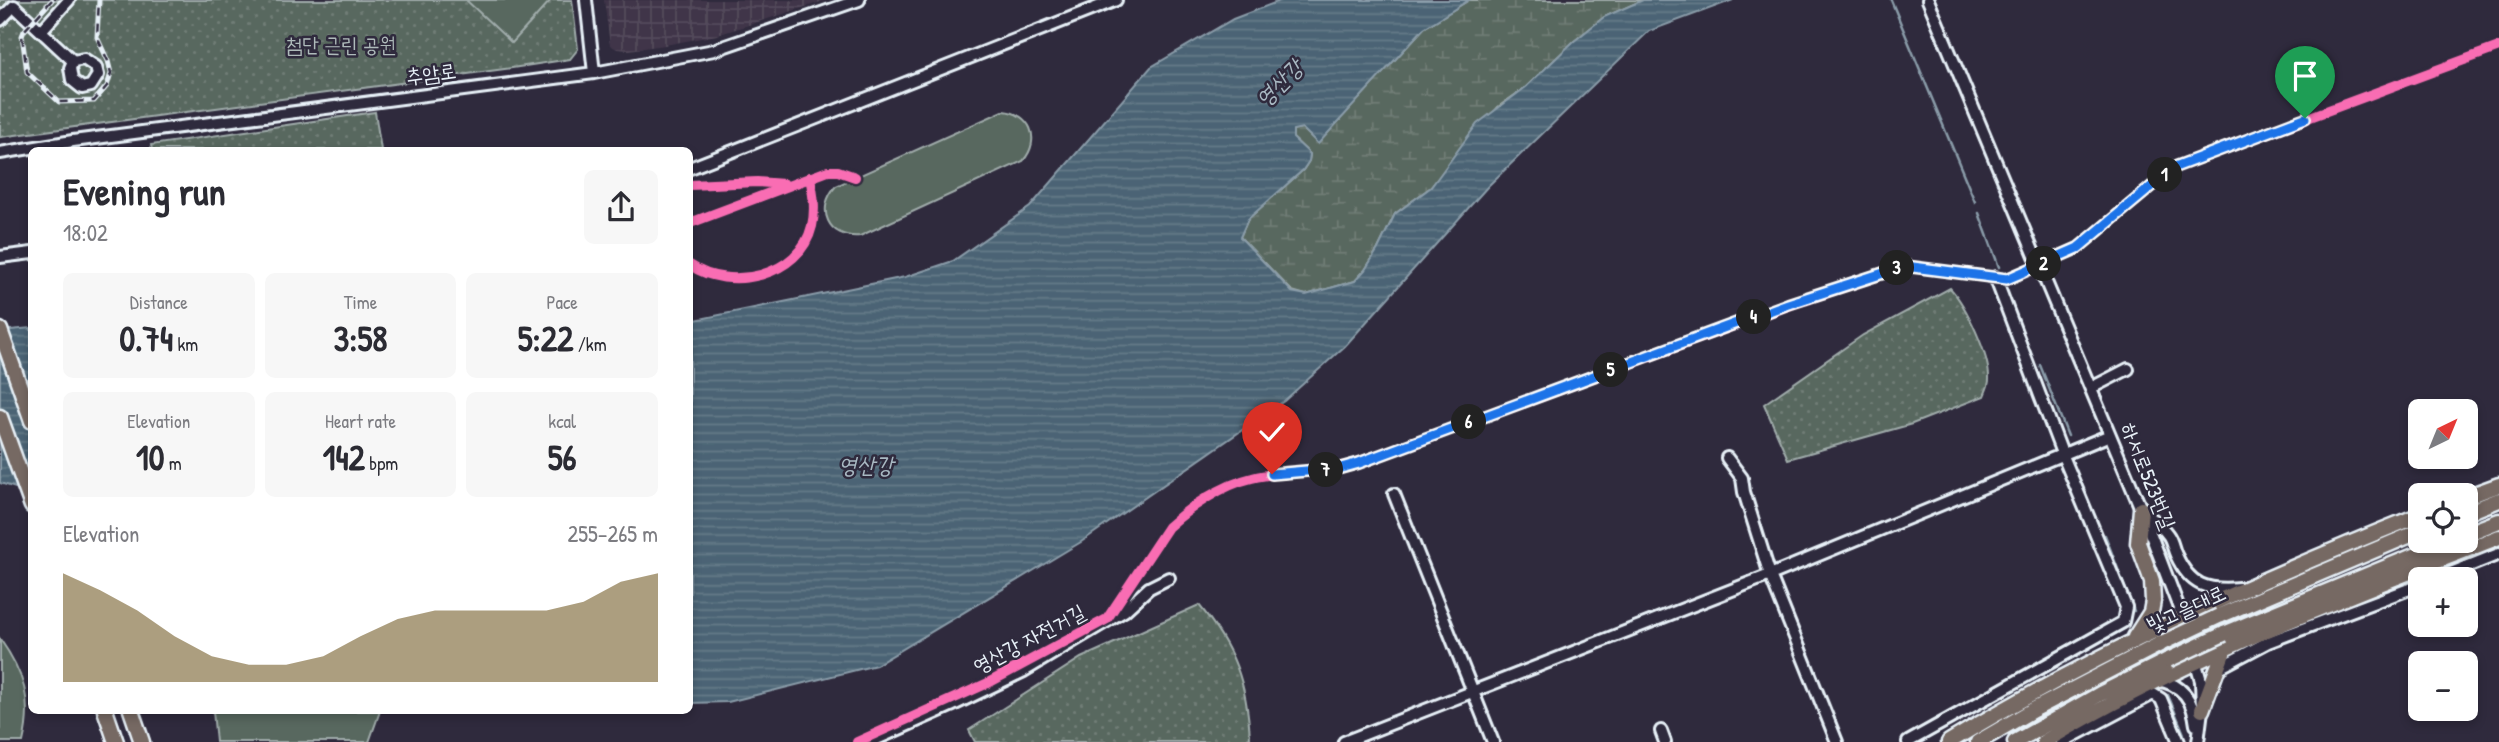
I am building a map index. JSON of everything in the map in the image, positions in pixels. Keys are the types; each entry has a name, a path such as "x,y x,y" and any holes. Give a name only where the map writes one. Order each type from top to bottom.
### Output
{"main road":[{"path":"0,330 28,410"},
{"path":"0,417 28,495"},
{"path":"2478,493 2499,485"},
{"path":"2478,508 2499,500"},
{"path":"2132,640 2151,612 2153,601 2152,581 2138,543 2141,509"},
{"path":"1949,742 2018,700 2132,640 2244,587 2408,520"},
{"path":"2478,529 2499,521"},
{"name":"빛고을대로","path":"1978,742 2033,710 2162,643 2408,536"},
{"path":"2044,742 2196,661 2225,641 2330,604 2499,537"},
{"name":"빛고을대로","path":"2015,742 2100,694 2168,660 2225,641 2423,553"},
{"path":"2202,710 2225,641"},
{"path":"106,714 116,742"},
{"path":"132,714 142,742"}],"street":[{"path":"41,31 69,0"},
{"path":"586,0 594,73"},
{"name":"추암로","path":"36,147 594,73 714,50 859,0"},
{"path":"693,167 1116,0"},
{"name":"하서로523번길","path":"1928,0 2141,509 2182,616 2201,681 2202,710 2198,740"},
{"path":"0,20 14,2 73,61"},
{"name":"추암로","path":"0,153 28,148"},
{"path":"0,257 28,254"},
{"path":"1908,742 2123,622 2126,607 2063,456 1994,277"},
{"path":"2091,388 2128,369"},
{"path":"1344,742 1770,575 2110,435"},
{"path":"1727,458 1742,478 1770,575 1837,742"},
{"path":"1394,494 1493,742"},
{"name":"빛고을대로","path":"2141,509 2167,534 2188,575 2201,586 2218,590 2244,587"},
{"path":"2466,567 2499,554"},
{"path":"870,742 1024,671 1124,611 1149,588 1169,578"},
{"path":"2217,669 2269,642 2408,590"},
{"path":"2157,680 2168,682 2185,693 2195,713 2198,740"},
{"path":"2062,742 2153,694 2161,699 2179,742"},
{"path":"1661,731 1665,742"}],"shaded area":[{"path":"604,0 827,0 717,35 629,50 610,45"}],"green space":[{"name":"첨단 근린 공원","path":"0,0 572,0 578,49 570,59 512,68 0,137"},
{"path":"466,0 551,0 512,43"},
{"path":"1469,0 1643,0 1604,17 1526,87 1498,107 1431,187 1395,214 1378,249 1355,281 1306,295 1292,291 1240,237 1248,219 1303,170 1309,161 1310,154 1293,138 1292,130 1302,128 1318,143 1424,28"},
{"path":"1003,111 1020,117 1030,128 1032,144 1023,161 860,236 840,233 828,221 826,204 836,186"},
{"path":"375,112 381,147 151,147"},
{"path":"1950,288 1970,318 1986,358 1989,380 1984,396 1912,424 1788,459 1764,404 1863,335"},
{"path":"1199,605 1230,651 1246,700 1250,738 1239,742 975,742 969,730 1081,658"},
{"path":"0,639 15,664 24,688 27,713 23,742 0,742"},
{"path":"213,714 379,714 369,742 216,742"}],"water":[{"name":"영산강","path":"1282,0 1469,0 1424,28 1318,144 1302,128 1293,130 1293,138 1310,154 1309,161 1303,170 1248,219 1240,237 1292,292 1306,295 1355,281 1378,249 1395,214 1431,187 1477,124 1526,87 1604,17 1643,0 1733,0 1649,31 1488,186 1345,346 1284,401 1081,542 876,665 728,702 693,703 693,320 905,277 953,261 1030,207 1151,67 1233,19"},
{"path":"28,328 28,492 0,483 0,331"}],"waterway":[{"path":"1891,0 1975,202"},
{"path":"1979,213 1999,267"},
{"path":"2040,365 2068,436"},
{"path":"2105,535 2134,611"},
{"path":"2168,695 2184,734"}],"railway":[{"path":"52,0 22,36 27,72 59,102 94,101 107,86 111,73 97,37 99,0"}],"cycle path":[{"name":"영산강 자전거길","path":"857,742 988,683 1107,619 1168,527 1196,505 1229,486 1265,475 1359,463 1789,305 1905,266 2007,279 2078,248 2175,167 2499,47"},
{"path":"693,222 828,171 838,171 855,177"},
{"path":"693,266 706,273 743,278 778,268 793,257 805,243 812,226 814,207 810,177"},
{"path":"693,185 757,182 784,184"}],"route":[{"path":"1272,474 1341,468 1359,463 1788,304 1905,266 2007,279 2021,275 2078,248 2175,167 2305,118"}]}
